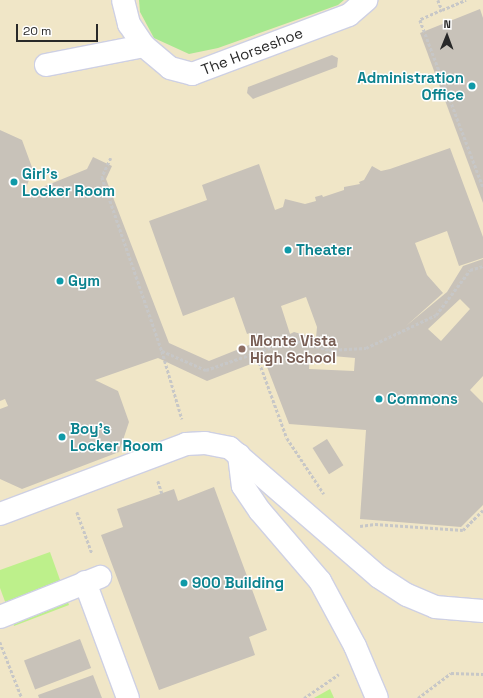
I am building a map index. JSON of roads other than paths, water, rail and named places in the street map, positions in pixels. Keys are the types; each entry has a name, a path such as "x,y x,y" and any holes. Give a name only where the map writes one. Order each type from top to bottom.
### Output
{"lane":[{"name":"The Horseshoe","path":"123,0 129,24 144,46 170,68 192,74 349,15 366,0"},
{"path":"46,65 144,46"},
{"path":"0,514 68,487 189,444 205,442 230,448 379,577 407,595 435,607 472,612 483,611"},
{"path":"239,455 243,486 260,511 320,581 361,658 377,698"},
{"path":"0,617 92,580 128,698"}],"place":[{"name":"Administration Office","path":"472,86"},
{"name":"Girl's Locker Room","path":"14,182"},
{"name":"Theater","path":"288,250"},
{"name":"Gym","path":"60,281"},
{"name":"Monte Vista High School","path":"242,349"},
{"name":"Commons","path":"379,399"},
{"name":"Boy's Locker Room","path":"62,437"},
{"name":"900 Building","path":"184,583"}]}
